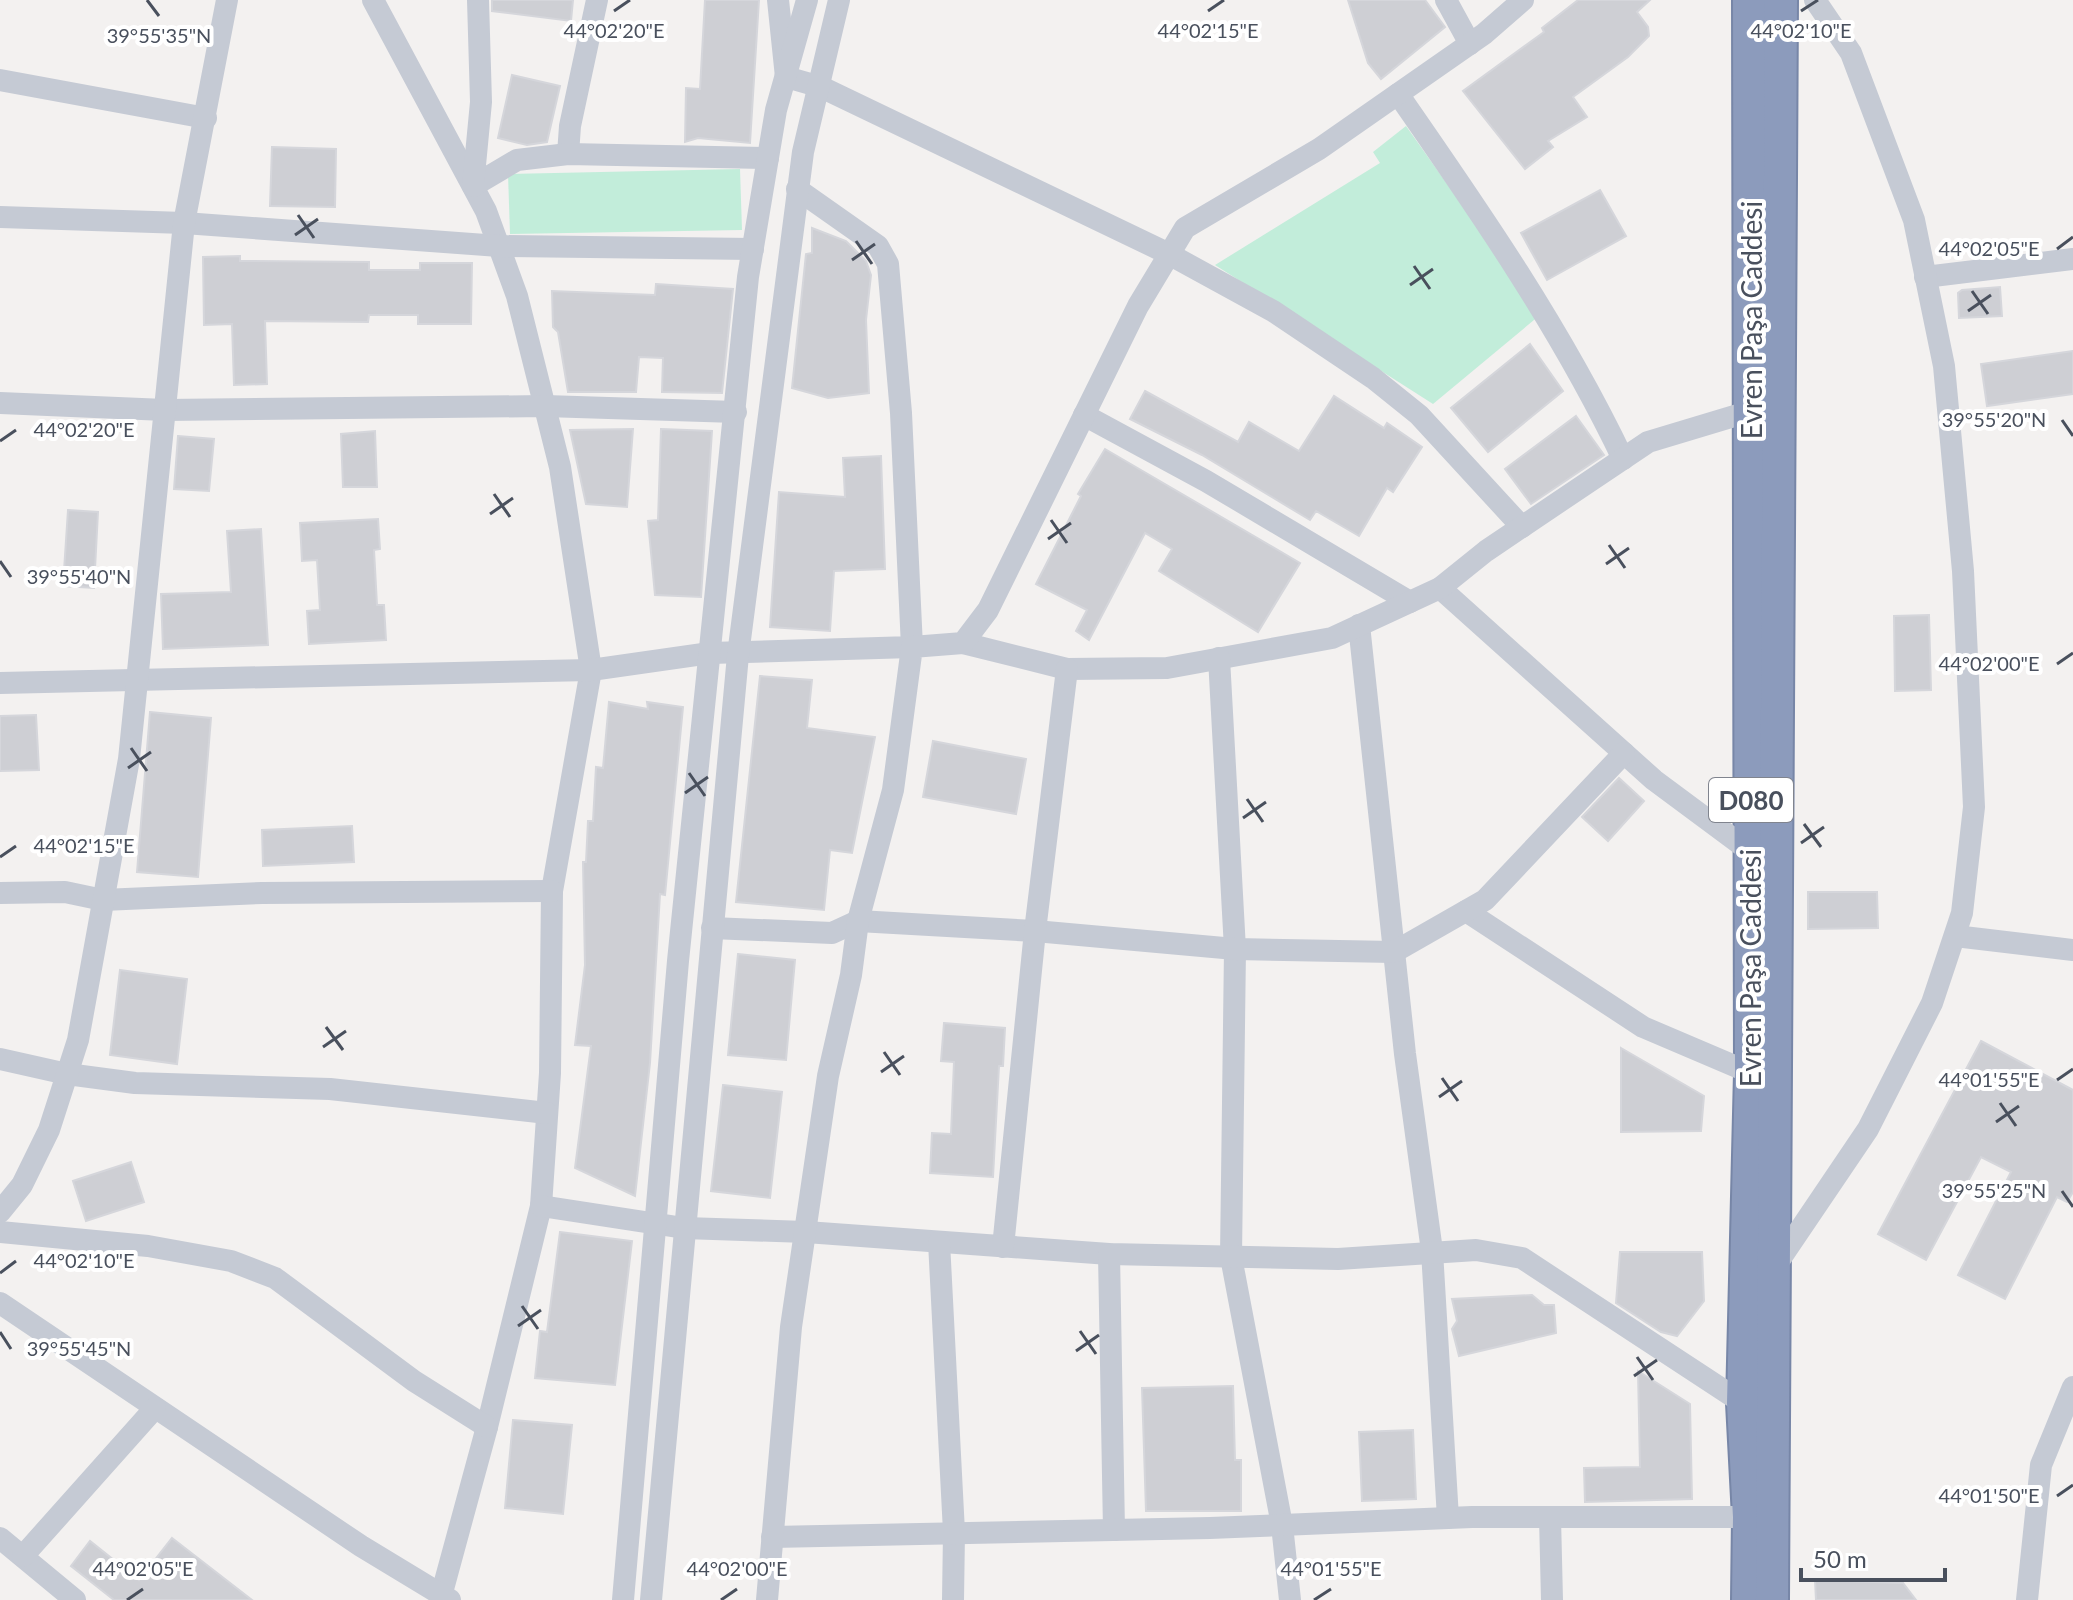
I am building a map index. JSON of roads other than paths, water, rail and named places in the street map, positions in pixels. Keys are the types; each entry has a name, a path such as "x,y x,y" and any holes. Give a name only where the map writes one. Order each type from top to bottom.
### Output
{"highway":[{"name":"Evren Paşa Caddesi","path":"1748,1600 1749,1517 1743,1403 1751,1073 1749,0"},
{"name":"Evren Paşa Caddesi","path":"1772,1600 1771,1273 1781,0"}],"street":[{"path":"1,1207 22,1185 49,1130 78,1040 129,759 184,223 227,0"},
{"path":"0,1303 361,1546 444,1598 541,1206 547,1113 552,891 591,670 560,467 517,296 473,186 373,0"},
{"path":"473,186 481,102 478,0"},
{"path":"568,154 570,126 597,0"},
{"path":"778,0 786,77"},
{"path":"623,1600 654,1223 753,249 768,158 807,0"},
{"path":"651,1600 738,655 797,189 839,0"},
{"path":"1446,0 1470,44"},
{"path":"963,643 988,610 1167,253 1185,228 1319,149 1470,44 1523,0"},
{"path":"1771,1273 1868,1129 1932,1003 1962,913 1974,807 1963,571 1944,366 1914,220 1851,53 1815,0"},
{"path":"786,77 821,87 1167,253 1273,311 1397,396 1442,437 1522,527"},
{"path":"0,80 206,118"},
{"path":"1398,94 1498,238 1591,392 1623,459"},
{"path":"473,186 517,160 568,154 768,158"},
{"path":"767,1600 791,1327 828,1076 851,975 858,921 893,790 912,647 901,413 888,264 878,246 797,189"},
{"path":"0,217 184,223 499,246 753,249"},
{"path":"1925,277 2073,259"},
{"path":"0,403 165,410 545,406 736,412"},
{"path":"0,683 591,670 710,653 738,655 963,643 1067,669 1167,668 1332,638 1440,588 1522,527 1648,442 1751,411"},
{"path":"1084,415 1206,481 1410,602"},
{"path":"1440,588 1624,753 1751,852"},
{"path":"1359,625 1394,952 1432,1251 1448,1518"},
{"path":"1219,658 1235,949 1231,1257 1282,1525 1290,1600"},
{"path":"1003,1247 1035,931 1067,669"},
{"path":"712,928 832,933 858,921 1035,931 1235,949 1394,952 1485,900 1624,753"},
{"path":"0,893 65,892 103,900 262,893 552,891"},
{"path":"1466,911 1643,1027 1751,1073"},
{"path":"1955,936 2073,950"},
{"path":"0,1059 67,1074 135,1083 330,1089 547,1113"},
{"path":"541,1206 684,1228 806,1232 1109,1254 1338,1259 1476,1250 1522,1258 1743,1403"},
{"path":"0,1232 148,1246 231,1261 275,1278 414,1381 487,1427"},
{"path":"939,1242 954,1532 953,1600"},
{"path":"1109,1254 1114,1530"},
{"path":"2027,1600 2041,1465 2073,1387"},
{"path":"23,1556 155,1408"},
{"path":"1550,1517 1552,1600"},
{"path":"772,1537 1114,1530 1448,1518 1749,1517"},
{"path":"0,1538 75,1600"}]}
